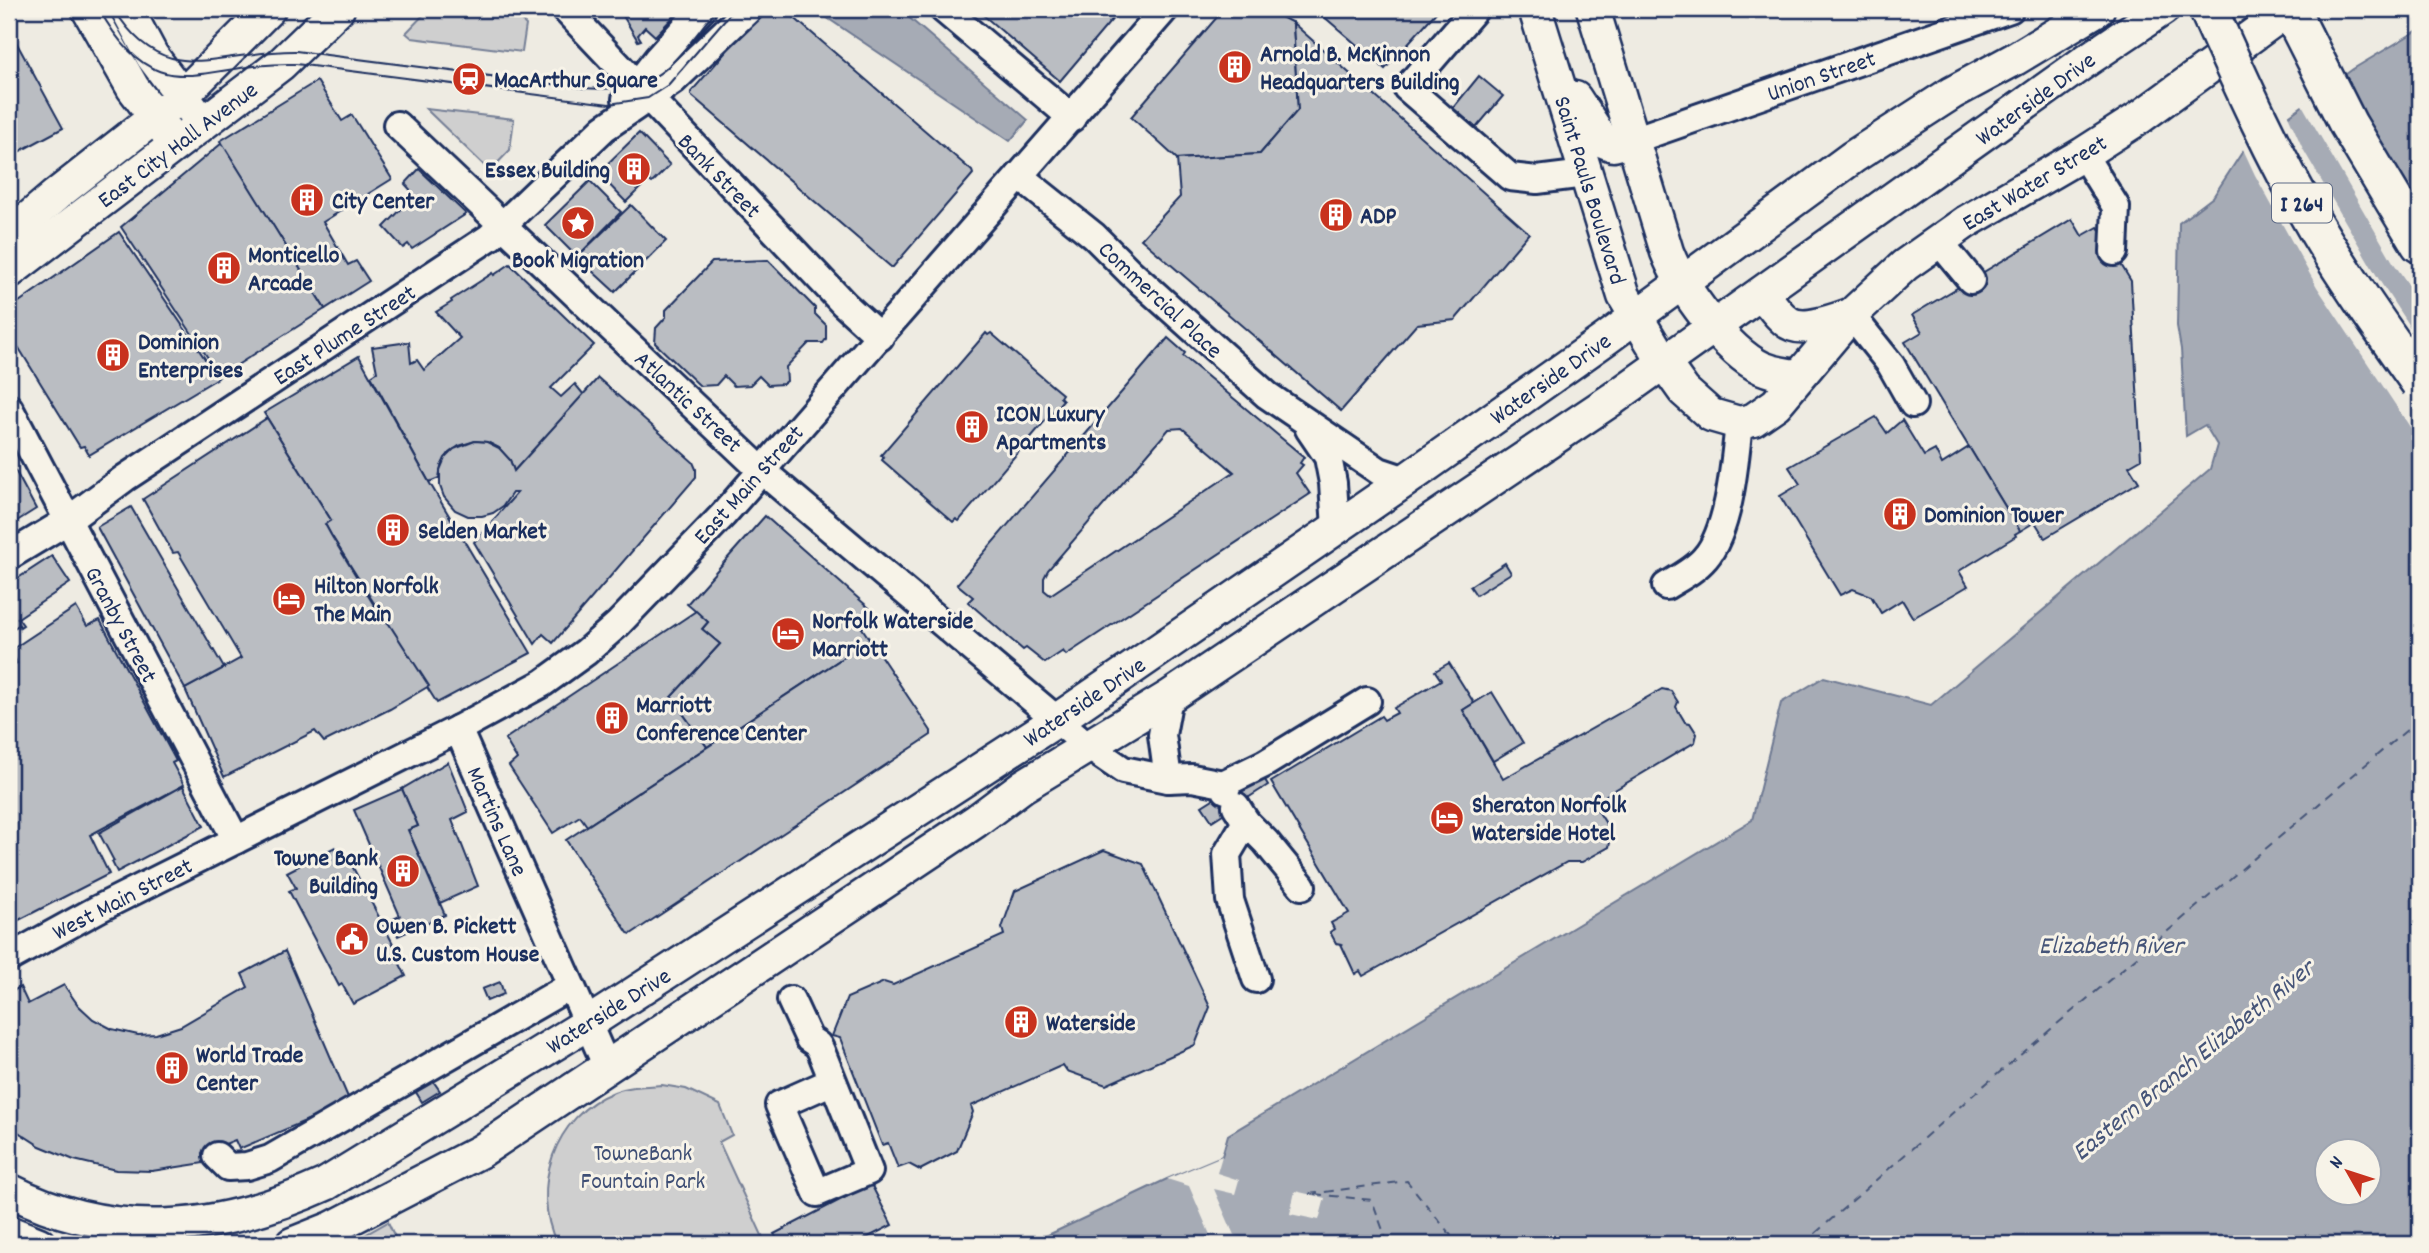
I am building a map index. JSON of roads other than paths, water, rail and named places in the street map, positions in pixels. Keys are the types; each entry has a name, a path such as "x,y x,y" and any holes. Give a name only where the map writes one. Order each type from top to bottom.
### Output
{"highway":[{"name":"I 264","path":"2208,9 2263,130 2316,227 2360,299 2420,383"},
{"path":"2290,9 2348,124 2420,244"}],"main road":[{"path":"88,9 133,88 177,144"},
{"path":"127,9 152,56 203,124"},
{"name":"East City Hall Avenue","path":"9,235 79,176 156,118 269,9"},
{"name":"East City Hall Avenue","path":"9,272 281,64 338,9"},
{"name":"Saint Pauls Boulevard","path":"1535,9 1619,285 1664,363"},
{"path":"1594,9 1667,252 1681,282 1742,354 1771,372 1799,376"},
{"name":"Waterside Drive","path":"9,1189 35,1203 71,1215 121,1224 181,1225 250,1214 285,1203 326,1184 587,1024 1057,720 1406,480 1636,317 1886,134 2098,9"},
{"name":"Waterside Drive","path":"292,1244 332,1228 481,1151 976,821 1023,786 1169,697 1664,363 2078,66 2163,9"},
{"name":"East Water Street","path":"1739,423 1753,420 1769,411 1851,315 1890,277 1938,240 2083,154 2180,89 2290,9"},
{"path":"1549,55 1600,137 1613,145 1633,140"},
{"path":"1762,294 1786,322 1800,327 1820,352"},
{"path":"1800,327 1851,315"},
{"path":"1664,363 1684,391 1702,408 1721,419 1739,423"},
{"path":"684,1016 679,996 685,961"},
{"path":"9,1232 39,1244"}],"street":[{"name":"Bank Street","path":"565,9 844,304 880,337"},
{"name":"East Plume Street","path":"9,556 67,521 125,478 503,226 642,92 702,9"},
{"name":"East Plume Street","path":"642,92 673,81 749,9"},
{"name":"East Main Street","path":"236,840 315,802 542,683 618,624 723,515 1165,9"},
{"path":"1475,9 1407,88 1510,177 1537,180 1585,174"},
{"name":"Union Street","path":"1633,140 2010,9"},
{"path":"955,12 1072,118"},
{"name":"Atlantic Street","path":"397,125 761,470 1088,746 1123,770 1168,779 1192,778 1233,800"},
{"path":"2083,154 2116,207 2114,252"},
{"name":"Commercial Place","path":"1019,176 1094,236 1130,272 1267,395 1379,471 1406,480"},
{"path":"1938,240 1971,280"},
{"path":"1851,315 1891,365 1913,404"},
{"name":"Granby Street","path":"9,408 236,840"},
{"name":"Commercial Place","path":"1304,421 1328,457 1336,528"},
{"path":"1666,586 1699,564 1716,540 1732,480 1739,423"},
{"path":"1168,779 1163,735 1169,697"},
{"path":"1255,979 1230,900 1227,854 1233,800 1264,764 1367,701"},
{"name":"Martins Lane","path":"457,729 607,1067"},
{"path":"1233,800 1302,886"},
{"name":"West Main Street","path":"9,958 98,909 236,840"},
{"path":"217,1156 228,1167 247,1166 270,1159 570,986"},
{"path":"791,1000 809,1039 804,1049 826,1083"}],"water":[{"path":"814,9 899,9 1028,120 1010,141"},
{"name":"Elizabeth River","path":"2420,29 2420,1244 1029,1244 1222,1156 1228,1135 1752,820 1781,703 1824,677 1931,705 2210,469 2217,445 2205,425 2186,436 2181,349 2177,326 2179,223 2213,197 2245,148 2353,69"}],"tram line":[{"path":"99,9 121,42 142,62 163,72 185,75 263,65 296,64 609,104 648,98 668,85 734,9"},
{"path":"114,9 133,35 153,50 174,58 195,61 296,51 583,88 610,89 631,86 663,71 717,9"}],"place":[{"name":"Arnold B. McKinnon Headquarters Building","path":"1235,67"},
{"name":"MacArthur Square","path":"469,79"},
{"name":"Essex Building","path":"634,169"},
{"name":"City Center","path":"307,200"},
{"name":"ADP","path":"1336,215"},
{"name":"Book Migration","path":"578,223"},
{"name":"Monticello Arcade","path":"224,268"},
{"name":"Dominion Enterprises","path":"113,355"},
{"name":"ICON Luxury Apartments","path":"972,427"},
{"name":"Dominion Tower","path":"1900,514"},
{"name":"Selden Market","path":"393,530"},
{"name":"Hilton Norfolk The Main","path":"289,599"},
{"name":"Norfolk Waterside Marriott","path":"788,634"},
{"name":"Marriott Conference Center","path":"612,718"},
{"name":"Sheraton Norfolk Waterside Hotel","path":"1447,818"},
{"name":"Towne Bank Building","path":"403,871"},
{"name":"Owen B. Pickett U.S. Custom House","path":"352,939"},
{"name":"Waterside","path":"1021,1022"},
{"name":"World Trade Center","path":"172,1068"}],"water label":[{"name":"Eastern Branch Elizabeth River","path":"2192,1059"}],"park label":[{"name":"TowneBank Fountain Park","path":"643,1166"}]}
